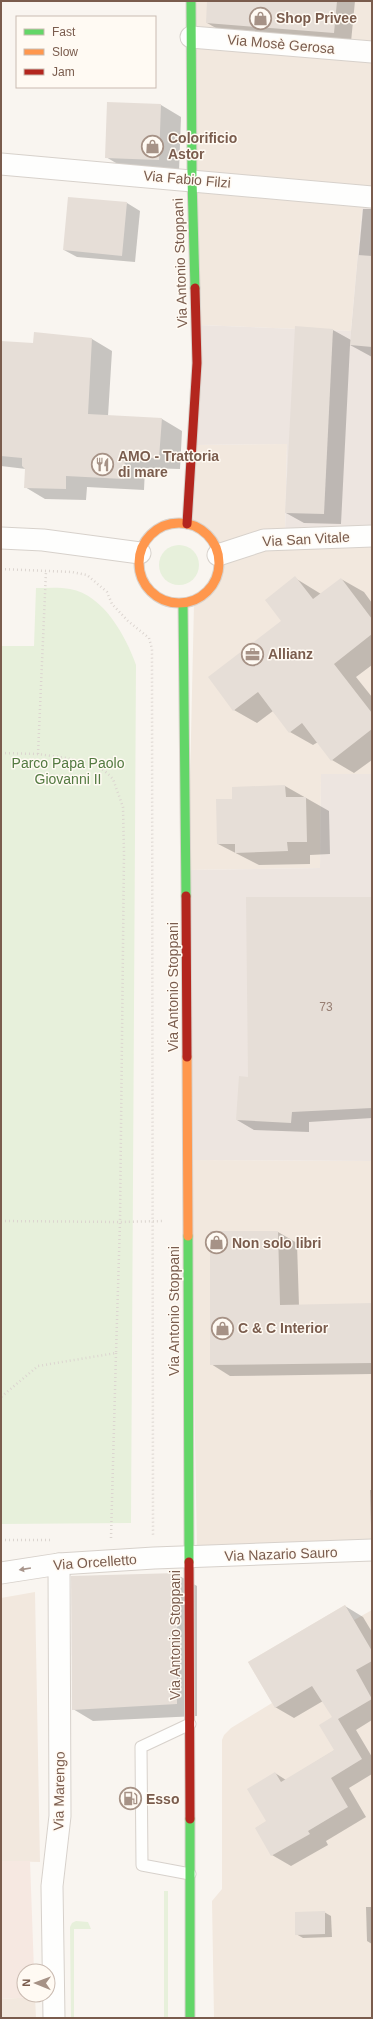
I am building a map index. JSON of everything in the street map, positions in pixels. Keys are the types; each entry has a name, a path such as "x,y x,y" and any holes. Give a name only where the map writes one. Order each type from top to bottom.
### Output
{"street":[{"name":"Via Antonio Stoppani","path":"188,524 197,363 192,180 191,1"},
{"name":"Via Mosè Gerosa","path":"191,37 372,52"},
{"name":"Via Fabio Filzi","path":"1,164 372,197"},
{"path":"170,523 188,524 203,530 211,538 218,555 218,572 214,584 201,597 183,604 170,603 158,598 148,590 142,579 138,566 140,553 144,543 151,534 160,527 170,523"},
{"name":"Via San Vitale","path":"218,555 264,540 372,536"},
{"path":"1,538 43,540 140,553"},
{"name":"Via Antonio Stoppani","path":"183,604 190,1724 190,2018"},
{"name":"Via Nazario Sauro","path":"189,1558 372,1550"},
{"name":"Via Orcelletto","path":"1,1573 59,1564 189,1558"},
{"name":"Via Marengo","path":"54,2018 52,1886 60,1816 59,1564"}],"lane":[{"path":"190,1724 141,1747 142,1865 190,1874"}],"path":[{"path":"1,568 79,573 87,575 107,592 112,604 149,638 152,649 153,1538"},
{"path":"38,754 46,571"},
{"path":"1,753 38,754 96,765 113,779 122,807 124,854 120,1222 111,1540"},
{"path":"1,1221 187,1221"},
{"path":"1,1397 38,1366 116,1353"}],"shaded area":[{"path":"194,1 372,1 372,201 363,200 351,331 199,325"},
{"path":"363,200 372,201 372,532 285,535 287,444 195,445 199,325 351,331"},
{"path":"287,444 285,535 220,550 209,531 201,525 190,522 195,445"},
{"path":"372,539 372,774 321,775 320,868 188,870 194,603 204,599 213,590 220,577 222,564 240,549"},
{"path":"321,774 372,774 372,1161 190,1160 188,870 320,868"},
{"path":"190,1160 372,1161 372,1542 197,1551"},
{"path":"35,1592 40,1862 1,1861 1,1598"},
{"path":"345,1605 354,1620 372,1610 372,2018 214,2018 212,1901 222,1889 222,1740 224,1735 231,1728 272,1703 248,1662"},
{"path":"1,1861 30,1861 34,1963 16,1963 16,1998 1,1999"},
{"path":"16,1998 16,2003 35,2003 36,2018 1,2018 1,1999"}],"green space":[{"path":"183,545 190,548 196,554 199,565 198,573 190,582 183,585 175,585 168,582 160,573 159,561 162,554 171,546"},
{"name":"Parco Papa Paolo Giovanni II","path":"36,588 70,589 93,599 103,608 120,630 136,665 131,1523 1,1524 1,646 34,646"},
{"path":"164,1891 168,1891 168,2018 164,2018"},
{"path":"76,1921 88,1922 91,1929 74,1929 74,2018 71,2018 70,1927 72,1923"}],"building":[{"path":"207,1 337,1 334,33 206,23"},
{"path":"107,102 161,104 159,160 105,158"},
{"path":"68,197 127,202 122,256 63,250"},
{"path":"358,255 372,256 372,347 350,345"},
{"path":"295,326 333,329 324,514 285,513"},
{"path":"34,332 92,338 88,414 162,418 159,458 125,457 124,479 66,476 66,489 24,488 25,469 22,466 22,458 1,456 1,341 33,343"},
{"path":"295,576 313,599 341,578 372,619 372,634 334,664 372,713 372,729 331,761 302,723 289,733 258,692 233,711 208,677 281,621 265,600"},
{"path":"285,785 286,797 306,797 307,842 287,842 288,851 235,853 235,844 217,844 216,799 232,799 232,787"},
{"path":"246,897 372,897 372,1108 292,1112 291,1123 236,1120 239,1076 248,1077"},
{"path":"210,1231 278,1231 280,1305 372,1303 372,1363 210,1365"},
{"path":"177,1573 177,1704 72,1710 71,1576"},
{"path":"345,1605 372,1651 372,1661 356,1670 372,1699 338,1719 362,1759 331,1778 348,1807 308,1831 310,1834 271,1856 255,1828 266,1821 247,1789 275,1772 281,1782 334,1750 319,1725 332,1717 312,1686 275,1708 248,1662"},
{"path":"325,1911 325,1934 295,1935 295,1912"}],"traffic: fast":[{"path":"191,1 192,179 195,288"},
{"path":"183,604 186,896"},
{"path":"188,1236 189,1562"},
{"path":"190,1819 190,2018"}],"traffic: slow":[{"path":"171,523 187,523 201,529 213,541 219,555 219,563 219,571 213,585 201,597 187,603 171,603 157,597 145,585 139,571 139,555 145,541 157,529 171,523"},
{"path":"187,1057 188,1236"}],"traffic: jam":[{"path":"187,524 197,363 195,288"},
{"path":"186,896 187,1057"},
{"path":"189,1562 190,1819"}],"place":[{"name":"Shop Privee","path":"260,18"},
{"name":"Colorificio Astor","path":"152,146"},
{"name":"AMO - Trattoria di mare","path":"103,464"},
{"name":"Allianz","path":"253,654"},
{"name":"Non solo libri","path":"217,1243"},
{"name":"C & C Interior","path":"222,1328"},
{"name":"Esso","path":"131,1799"}]}
